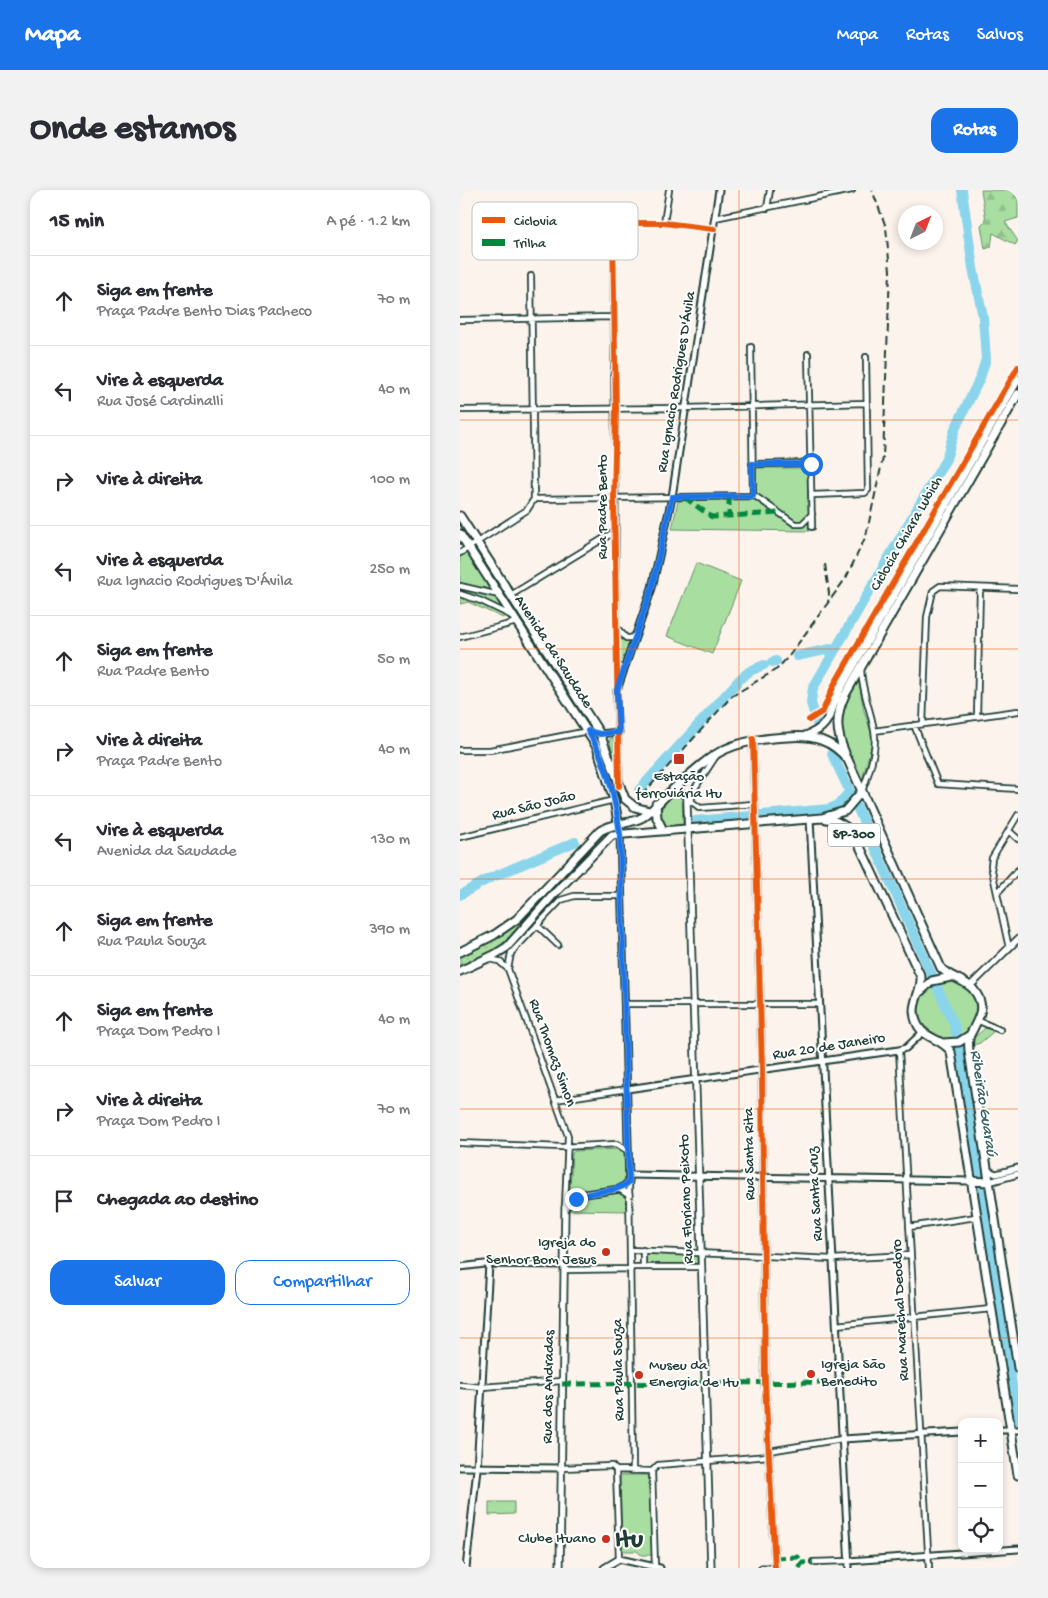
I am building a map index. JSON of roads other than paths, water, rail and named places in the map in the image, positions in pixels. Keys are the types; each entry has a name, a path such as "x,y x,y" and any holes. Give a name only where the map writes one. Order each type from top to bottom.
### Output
{"main road":[{"path":"802,737 820,729 827,722 840,689 1018,379"},
{"path":"848,760 838,734 838,716 845,695 1018,394"},
{"name":"Avenida da Saudade","path":"460,516 600,734 623,796 631,805 649,811"},
{"name":"Avenida da Saudade","path":"460,534 597,747 614,800 620,834"},
{"path":"501,596 509,598 524,615"},
{"name":"SP-300","path":"649,811 719,751 753,739 802,737 829,742 848,760 941,968 951,977 970,986"},
{"path":"674,788 689,800 688,828"},
{"path":"822,818 845,810 862,791"},
{"path":"656,804 657,818 663,830"},
{"path":"460,952 510,925 595,836 610,825 641,818 649,811"},
{"name":"SP-300","path":"620,834 822,818 842,824 855,836 919,972 920,992 914,1012 923,1032"},
{"name":"Rua Floriano Peixoto","path":"688,828 711,1568"},
{"path":"460,972 487,959 511,943 605,840 612,835 620,834 629,1182 620,1189 589,1192 566,1207"},
{"path":"923,1032 932,1039 943,1043 958,1041 970,1034 979,1021 979,1001 970,986 1018,939"},
{"path":"920,992 934,980 951,977"},
{"path":"970,1034 970,1058 987,1170 987,1182 1018,1368"},
{"path":"943,1043 951,1052 973,1181 976,1217 991,1309 1014,1429 1018,1475"},
{"path":"973,1181 987,1182"},
{"path":"620,1189 629,1195"},
{"name":"Rua dos Andradas","path":"560,1568 566,1207"}],"street":[{"path":"669,190 664,223 714,229"},
{"name":"Rua Ignacio Rodrigues D'Ávila","path":"617,690 652,588 672,497 719,190"},
{"path":"768,208 770,190"},
{"path":"715,218 852,190"},
{"name":"Rua Padre Bento","path":"638,223 664,223"},
{"name":"Rua Padre Bento","path":"613,260 616,408 614,532 619,786"},
{"path":"460,553 527,510 534,499 531,276"},
{"path":"460,320 614,317"},
{"path":"751,348 753,496"},
{"path":"808,354 812,527"},
{"path":"812,495 868,492 866,357"},
{"path":"460,410 686,408 867,403"},
{"path":"752,464 811,464"},
{"path":"534,499 614,496 753,496 795,524 802,524 812,514"},
{"path":"511,595 614,532"},
{"path":"460,586 501,596"},
{"path":"923,724 927,617 935,588 940,586 1018,589"},
{"path":"977,717 980,588"},
{"path":"481,601 486,592"},
{"path":"460,594 481,601 516,619"},
{"path":"460,637 516,619"},
{"path":"616,627 626,638 631,638 636,634"},
{"path":"861,668 863,689 874,730 872,759 862,791"},
{"path":"874,730 1018,711"},
{"path":"914,725 938,784 1018,789"},
{"path":"460,750 490,750 588,731 600,734 619,732"},
{"name":"Rua Santa Rita","path":"753,739 762,1070 765,1383 775,1568"},
{"path":"719,751 692,791 689,800 700,808 754,807"},
{"name":"Rua São João","path":"460,837 614,800"},
{"path":"1009,948 991,866 992,858 1018,815"},
{"name":"Rua Santa Cruz","path":"810,819 821,1062 849,1568"},
{"path":"1009,831 1018,839"},
{"path":"996,893 1018,870"},
{"path":"508,969 512,954 563,898 622,896"},
{"path":"537,925 558,945"},
{"path":"487,959 500,960 508,969"},
{"name":"Rua Thomaz Simon","path":"508,969 555,1100 569,1146 566,1207"},
{"path":"625,1004 819,1004"},
{"path":"979,1021 1000,1030"},
{"name":"Rua 20 de Janeiro","path":"555,1100 899,1050 906,1048 923,1032"},
{"name":"Rua Marechal Deodoro","path":"899,1050 913,1318 929,1568"},
{"path":"460,1143 569,1146 617,1144 628,1151"},
{"path":"987,1170 996,1174 1018,1168"},
{"path":"987,1182 1018,1174"},
{"path":"629,1175 973,1181"},
{"path":"629,1182 630,1250 832,1259 910,1255"},
{"path":"909,1227 976,1217"},
{"name":"Rua Paula Souza","path":"630,1250 633,1471"},
{"path":"642,1250 643,1267"},
{"path":"466,1568 477,1469 489,1264"},
{"path":"460,1267 489,1264 631,1268 702,1267"},
{"path":"836,1324 991,1309"},
{"path":"460,1385 482,1388 562,1381"},
{"path":"460,1467 477,1469 612,1466 616,1470 652,1471 658,1465 769,1453 842,1439 958,1432"},
{"path":"616,1470 619,1559"},
{"path":"619,1559 639,1566 658,1567 652,1471"},
{"path":"813,1562 1018,1549"},
{"path":"604,1568 619,1559"},
{"path":"820,1562 821,1568"},
{"path":"762,1568 775,1568"}],"waterway":[{"name":"Ribeirão Guaraú","path":"818,726 811,703 813,688 946,459 955,429 980,378 986,359 983,317 973,268 962,190"},
{"path":"797,656 835,648"},
{"path":"772,662 776,661"},
{"path":"639,790 740,679 750,671 764,665"},
{"name":"Ribeirão Guaraú","path":"832,754 852,796"},
{"path":"695,821 829,809 838,805 850,791"},
{"name":"Ribeirão Guaraú","path":"857,807 955,1027 1018,1422"},
{"path":"460,895 488,879 575,842"}],"railway":[{"path":"642,795 732,696 777,669 789,656 846,578 866,536 883,458 890,271 886,227 872,190"},
{"path":"825,564 829,593 828,603"}],"place":[{"name":"Estação ferroviária Itu","path":"679,759"},
{"name":"Igreja do Senhor Bom Jesus","path":"606,1252"},
{"name":"Igreja São Benedito","path":"811,1374"},
{"name":"Museu da Energia de Itu","path":"639,1375"},
{"name":"Clube Ituano","path":"606,1539"}],"district":[{"name":"Itu","path":"629,1541"}]}
